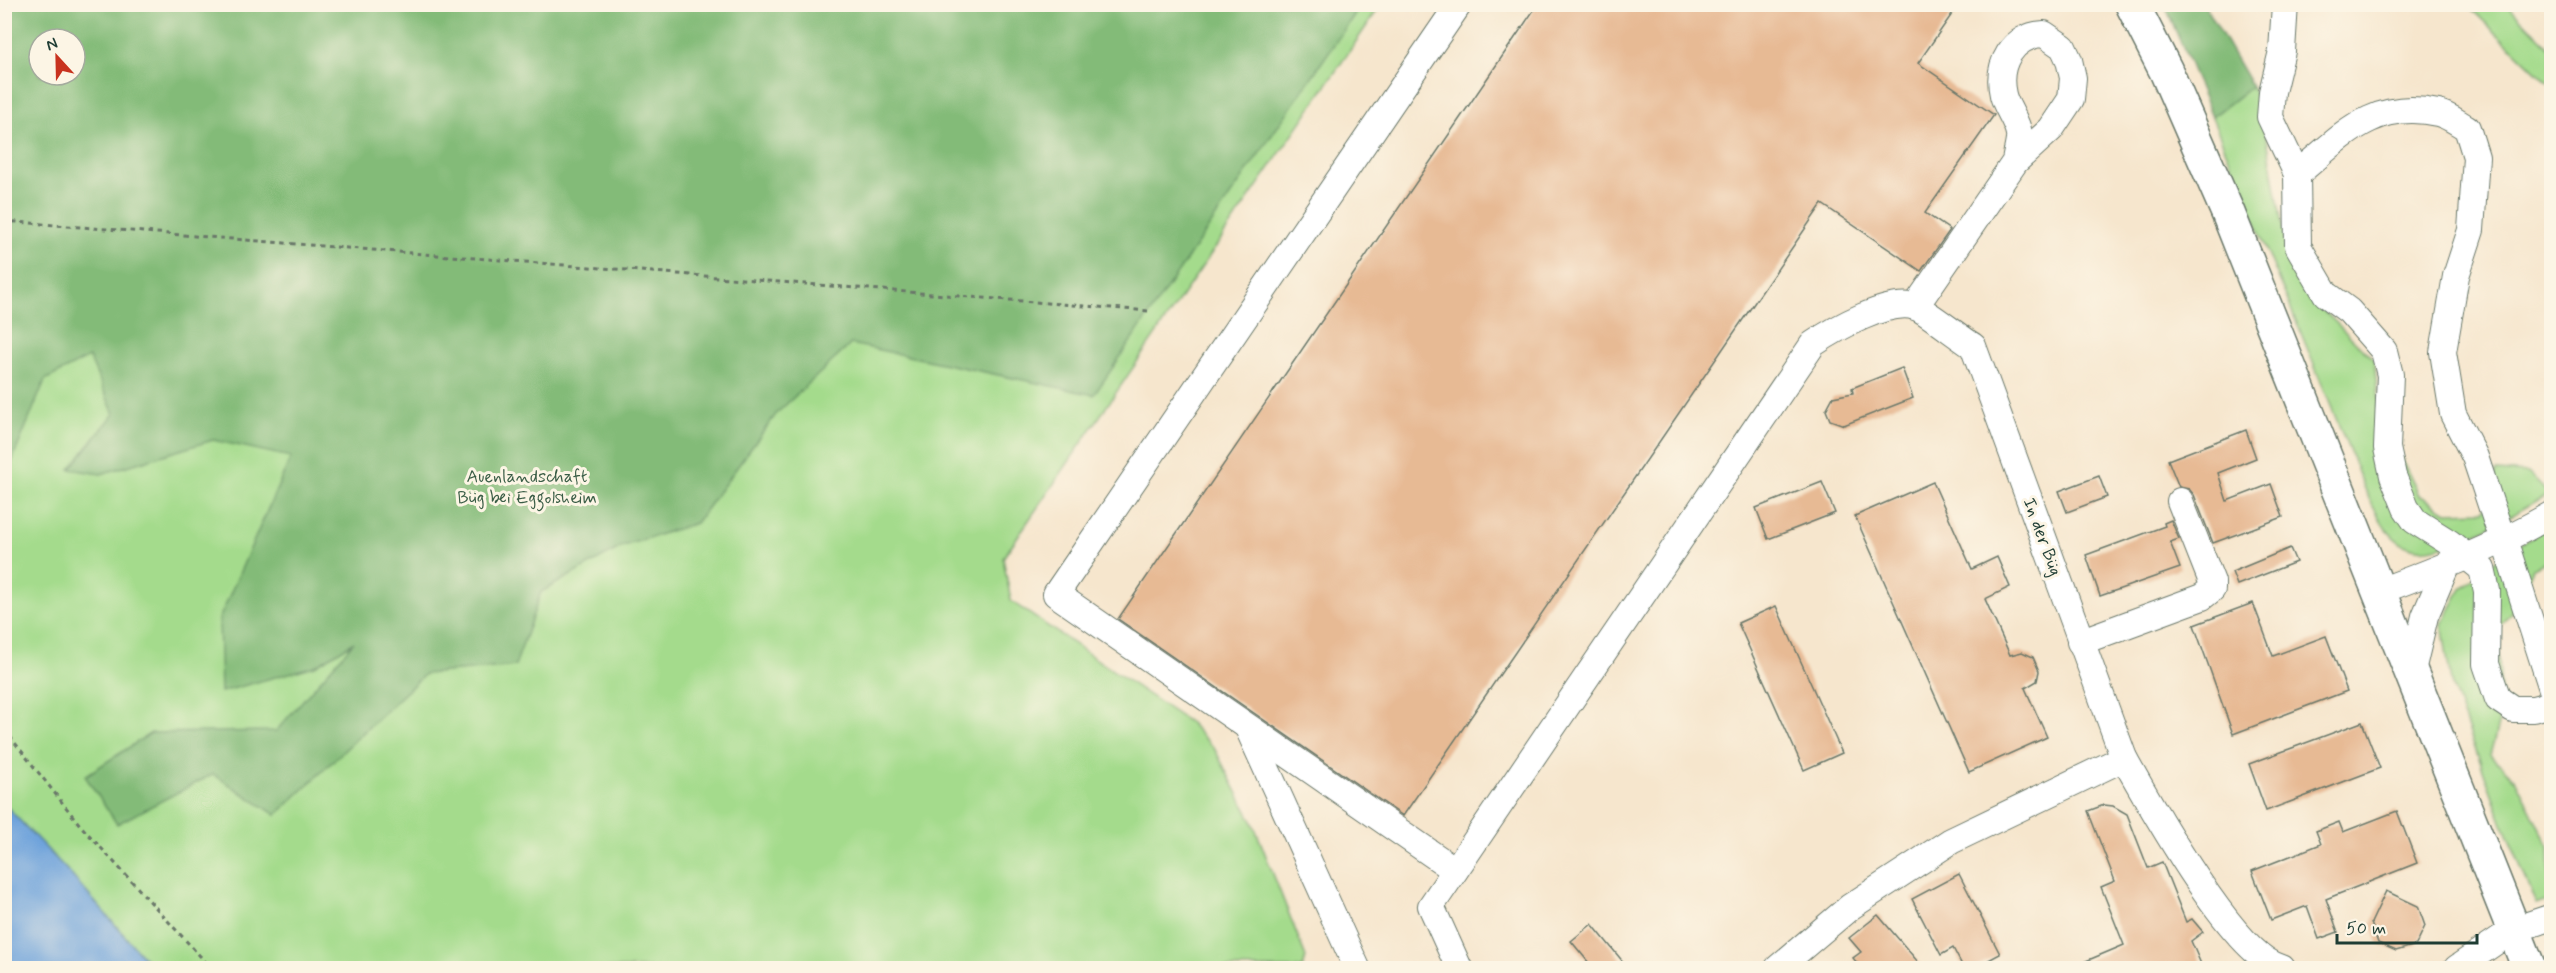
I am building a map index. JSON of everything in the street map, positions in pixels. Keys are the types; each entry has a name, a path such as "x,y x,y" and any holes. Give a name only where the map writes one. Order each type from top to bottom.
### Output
{"main road":[{"path":"2132,4 2166,71 2228,213 2529,969"}],"street":[{"path":"1455,870 1056,594 1459,4"},
{"path":"2285,4 2282,51 2272,92 2270,117 2297,174 2298,246 2326,294 2349,311 2384,351 2390,375 2386,447 2393,476 2406,508 2422,527 2469,556 2482,569 2485,578 2487,664 2498,699 2513,709 2533,710 2552,704"},
{"path":"2297,174 2364,119 2393,110 2440,113 2467,128 2476,158 2471,230 2456,276 2443,352 2453,414 2475,457 2498,526"},
{"path":"1459,969 1431,906 1813,344 1836,328 1858,318 1886,309 1915,307 2015,162"},
{"name":"In der Büg","path":"1915,307 1973,346 2124,758 2205,891 2239,934 2279,968"},
{"path":"2080,642 2202,597 2212,589 2212,582 2180,501"},
{"path":"2380,591 2446,567 2521,532 2552,514"},
{"path":"2508,552 2552,689"},
{"path":"2412,671 2425,616 2446,567"},
{"path":"1247,727 1357,969"},
{"path":"1778,969 1850,907 1951,841 2124,758"},
{"path":"2457,969 2513,930 2552,917"}],"path":[{"path":"4,221 1149,311"},
{"path":"4,729 80,825 211,969"}],"green space":[{"path":"5,4 1361,4 1094,395 851,344 777,413 696,523 623,546 541,592 515,666 425,674 276,815 213,774 117,824 85,776 151,733 276,731 354,642 315,666 221,692 219,619 291,457 213,440 101,474 70,469 114,414 89,357 45,380 5,478"},
{"name":"Auenlandschaft Büg bei Eggolsheim","path":"5,5 1381,5 1003,558 1011,601 1190,723 1214,748 1253,823 1306,957 1303,968 153,968 66,869 5,805"},
{"path":"2165,5 2205,5 2252,86 2212,117"},
{"path":"2467,5 2507,5 2551,49 2551,79 2548,83"},
{"path":"2252,86 2267,139 2287,252 2316,303 2374,360 2381,432 2396,448 2419,495 2447,512 2484,511 2496,471 2528,473 2549,494 2482,531 2443,546 2426,549 2412,548 2398,541 2386,529 2370,501 2212,117"},
{"path":"2551,524 2551,560 2533,568 2517,605 2497,629 2502,710 2490,755 2515,779 2549,847 2550,900 2537,905 2504,827 2451,682 2442,624 2461,589 2497,559"}],"water":[{"path":"5,805 66,869 153,968 5,968"}],"building":[{"path":"1538,4 1959,4 1918,63 1994,115 1925,213 1950,230 1921,271 1822,204 1403,816 1118,619"},
{"path":"1902,368 1913,398 1844,425 1830,420 1826,410 1833,397 1853,393 1852,388"},
{"path":"2246,430 2256,458 2218,473 2227,501 2271,484 2283,517 2213,543 2194,495 2189,489 2179,487 2168,460"},
{"path":"2099,476 2107,497 2067,512 2059,491"},
{"path":"1822,482 1835,513 1768,539 1756,508"},
{"path":"1933,482 1972,569 1997,557 2010,587 1985,599 2010,655 2022,652 2033,657 2039,671 2037,681 2025,688 2047,737 1969,772 1855,516"},
{"path":"2171,520 2179,539 2170,542 2180,568 2100,596 2086,555 2165,526 2164,523"},
{"path":"2290,548 2296,562 2237,585 2232,572"},
{"path":"2253,603 2273,656 2326,636 2347,691 2233,734 2194,625"},
{"path":"1776,606 1842,753 1804,770 1738,623"},
{"path":"2362,722 2380,768 2266,811 2249,764"},
{"path":"2104,805 2113,806 2127,814 2148,868 2162,862 2186,922 2192,919 2203,932 2191,941 2201,964 2190,969 2067,969 2124,945 2101,887 2115,881 2088,811"},
{"path":"2397,811 2417,863 2326,899 2338,932 2319,939 2307,906 2271,920 2252,871 2321,844 2316,831 2339,822 2343,832"},
{"path":"1959,874 2000,954 1972,969 1964,969 1953,948 1941,955 1912,899"},
{"path":"2386,891 2418,906 2425,926 2416,945 2396,951 2378,943 2371,923"},
{"path":"1878,915 1924,969 1862,969 1853,958 1861,952 1849,938"},
{"path":"1592,924 1629,969 1594,969 1571,941"}],"railway":[{"path":"2548,4 2552,9"}]}
